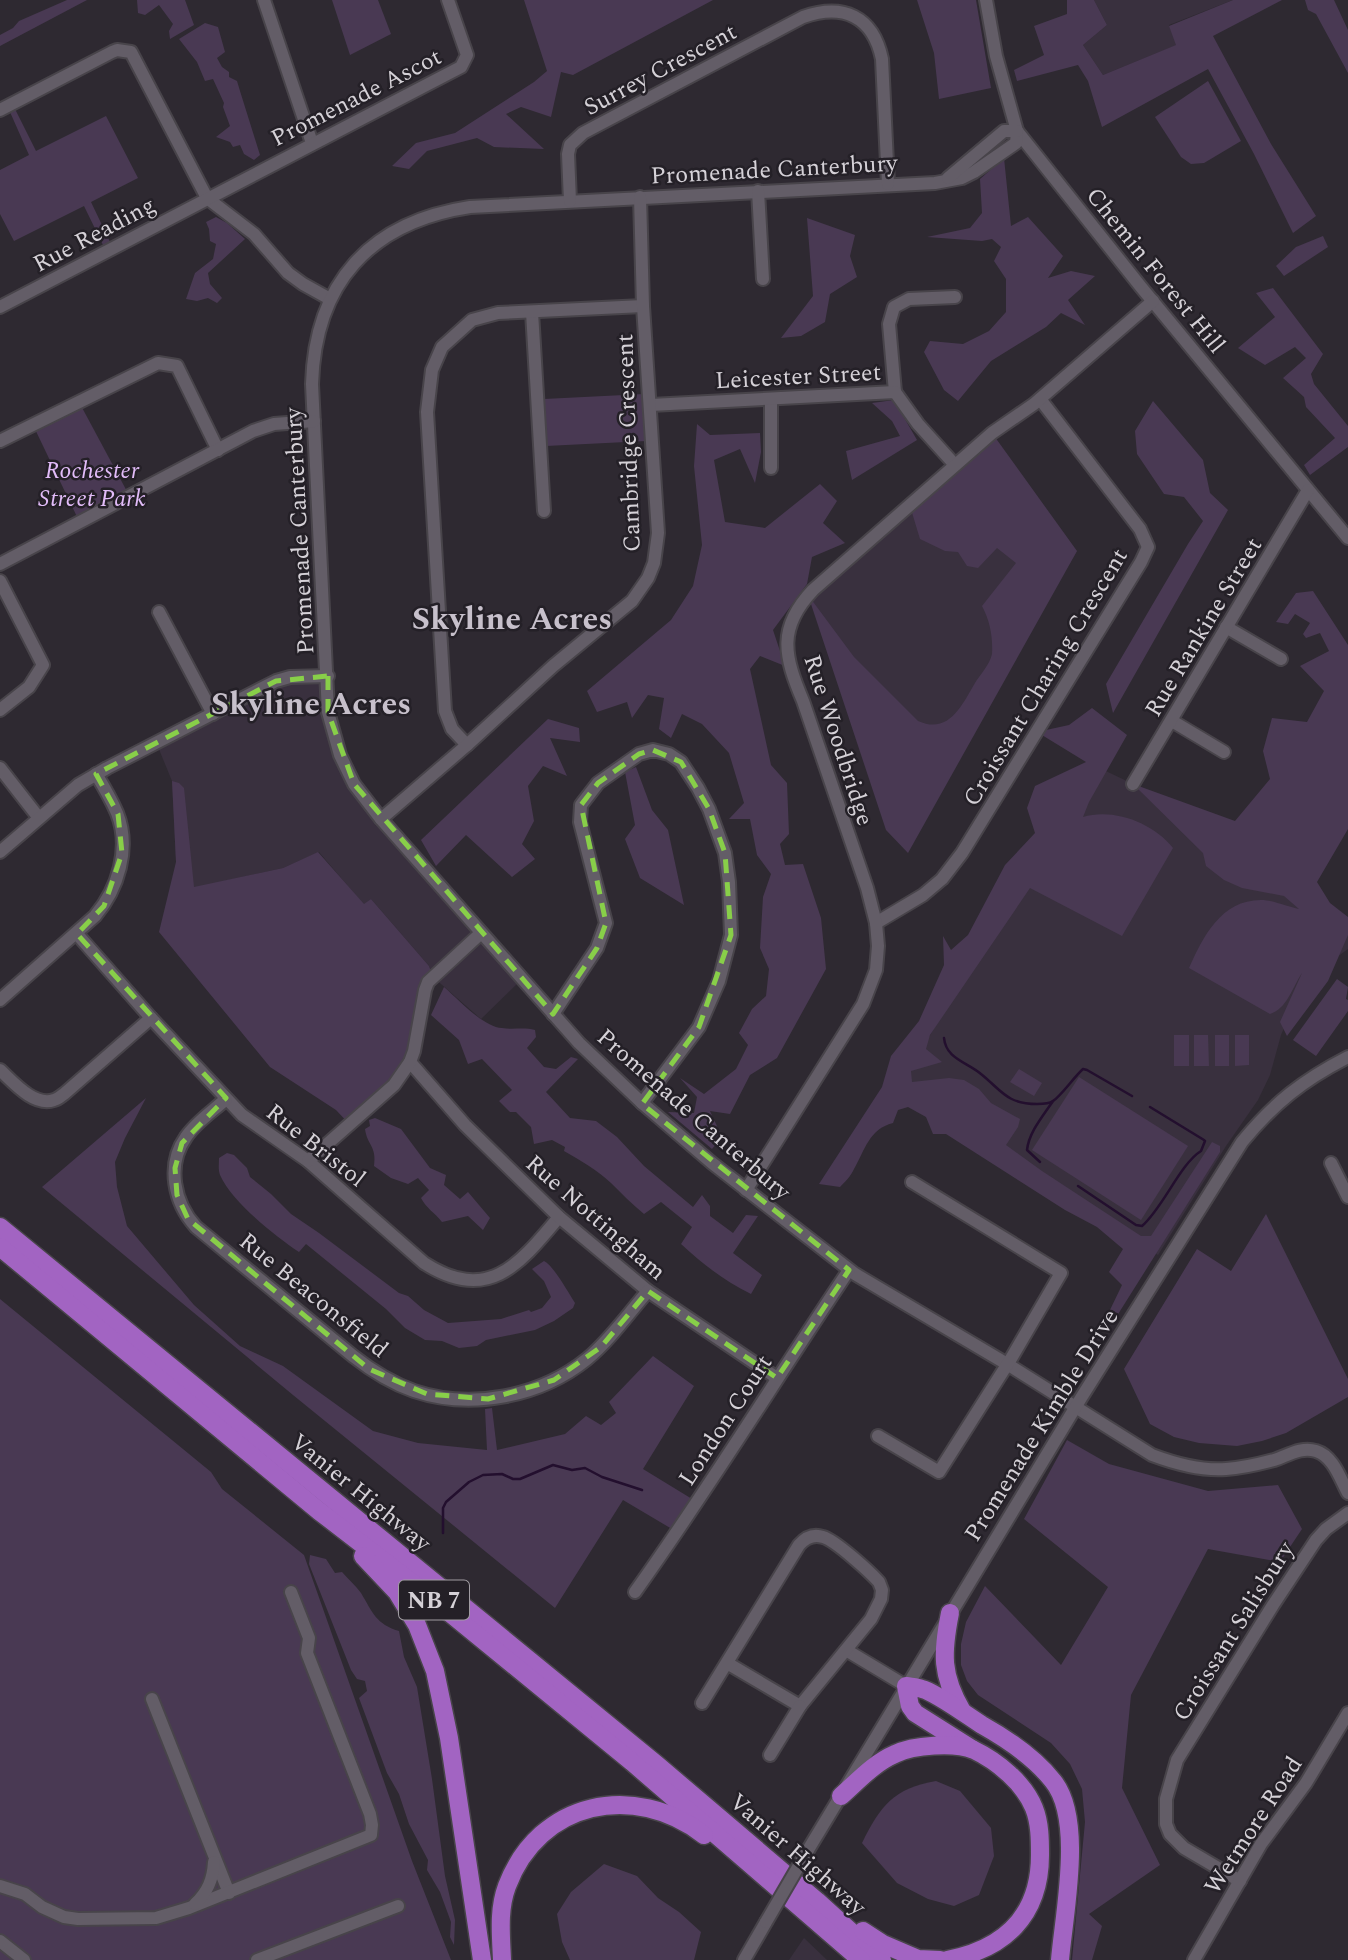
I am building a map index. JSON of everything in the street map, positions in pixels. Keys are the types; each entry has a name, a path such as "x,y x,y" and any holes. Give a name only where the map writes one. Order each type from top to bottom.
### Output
{"highway":[{"name":"Vanier Highway","path":"0,1227 656,1764 882,1960"},
{"name":"Vanier Highway","path":"0,1247 319,1511 428,1595 632,1762 861,1960"},
{"path":"319,1511 397,1592 417,1625 435,1671 449,1738 482,1960"},
{"path":"950,1613 943,1660 953,1696 964,1714"},
{"path":"947,1960 968,1956 991,1945 1009,1933 1027,1912 1036,1890 1040,1834 1034,1808 1018,1783 1004,1769 915,1713 909,1706 906,1686 925,1689 993,1731 1028,1756 1055,1782 1066,1807 1070,1835 1070,1864 1060,1960"},
{"path":"841,1796 878,1763 896,1753 916,1747 938,1745 972,1749"},
{"path":"502,1960 500,1915 506,1888 520,1859 544,1831 570,1815 601,1805 638,1805 695,1829 846,1946"},
{"path":"817,1901 883,1944 918,1959 940,1960"}],"street":[{"path":"264,0 312,143"},
{"name":"Promenade Ascot","path":"207,198 461,67 467,55 448,0"},
{"name":"Chemin Forest Hill","path":"986,0 996,56 1017,131 1348,538"},
{"name":"Surrey Crescent","path":"570,201 568,155 570,145 583,133 803,17 831,10 844,12 866,25 880,48 888,184"},
{"path":"0,110 112,52 131,52 207,198 254,234 288,273 330,299"},
{"name":"Promenade Canterbury","path":"1017,131 1004,131 945,181 935,183 470,207 419,218 373,245 353,265 330,299 316,338 313,361 314,421 328,712 340,755 354,784 382,820 553,1014 642,1104 849,1270 1076,1408"},
{"path":"758,191 763,279"},
{"name":"Cambridge Crescent","path":"382,820 553,666 632,601 648,578 654,563 658,533 643,306 640,197"},
{"name":"Rue Reading","path":"0,307 207,198"},
{"path":"895,392 889,324 894,307 909,299 955,297"},
{"name":"Rue Woodbridge","path":"746,1190 863,1004 876,970 878,946 876,923 867,888 803,701 790,671 788,640 791,622 799,605 813,590 992,433 1040,399 1153,301"},
{"path":"467,745 452,729 445,711 426,412 432,370 443,347 472,320 498,313 643,306"},
{"path":"533,312 544,511"},
{"path":"0,441 158,363 177,366 218,450"},
{"name":"Leicester Street","path":"650,405 895,392 918,424 955,465"},
{"path":"771,399 771,468"},
{"name":"Croissant Charing Crescent","path":"876,923 922,895 942,879 962,853 1148,547 1140,529 1040,399"},
{"path":"0,564 263,426 314,421"},
{"name":"Rue Rankine Street","path":"1133,784 1308,490"},
{"path":"0,581 43,665 29,687 0,710"},
{"path":"159,612 213,714"},
{"path":"1226,627 1281,659"},
{"path":"0,852 78,785 96,774 276,681 290,677 328,676"},
{"path":"1172,721 1224,752"},
{"path":"553,1014 597,948 606,923 580,822 581,805 598,783 639,754 653,750 669,754 681,762 698,788 709,809 725,853 731,934 719,981 699,1027 642,1104"},
{"path":"0,768 39,818"},
{"path":"0,1000 77,934 104,906 116,882 122,853 118,814 96,774"},
{"path":"308,1161 394,1085 410,1062 414,1051 428,982 481,933"},
{"name":"Rue Bristol","path":"77,934 242,1115 308,1161 424,1263 446,1276 473,1280 502,1273 526,1255 559,1217"},
{"path":"0,1070 32,1097 53,1101 151,1018"},
{"name":"Promenade Kimble Drive","path":"744,1960 950,1613 1242,1142 1286,1096 1315,1074 1348,1057"},
{"name":"Rue Nottingham","path":"410,1062 473,1133 559,1217 648,1291 777,1378"},
{"name":"Rue Beaconsfield","path":"226,1099 188,1134 178,1153 175,1184 179,1202 188,1219 361,1363 403,1387 439,1397 466,1399 488,1399 531,1390 554,1380 593,1354 648,1291"},
{"path":"1331,1163 1348,1196"},
{"path":"878,1436 939,1472 1060,1273 912,1182"},
{"name":"London Court","path":"635,1592 682,1526 849,1270"},
{"path":"1076,1408 1152,1455 1178,1464 1226,1469 1255,1465 1306,1449 1314,1450 1329,1460 1348,1493"},
{"name":"Croissant Salisbury","path":"1240,1881 1184,1848 1170,1834 1166,1824 1166,1799 1177,1760 1316,1540 1336,1520 1348,1513"},
{"path":"702,1703 799,1545 809,1537 828,1538 879,1582 882,1590 878,1607 800,1706 770,1755"},
{"path":"0,1886 25,1894 55,1913 78,1919 143,1919 169,1915 189,1908 371,1835 370,1814 307,1653 309,1638 291,1592"},
{"path":"846,1650 906,1686"},
{"path":"727,1663 800,1706"},
{"path":"152,1699 229,1893"},
{"name":"Wetmore Road","path":"1197,1959 1261,1844 1306,1783 1348,1713"},
{"path":"189,1908 204,1895 210,1885 214,1874 214,1857"},
{"path":"257,1960 398,1906"},
{"path":"0,1941 24,1960"}],"highlighted area":[{"path":"328,676 328,712 354,784 553,1014 597,948 606,923 581,805 598,783 639,754 653,750 681,762 709,809 725,853 731,935 699,1027 642,1104 849,1270 777,1378 648,1291 601,1347 554,1380 488,1399 427,1394 369,1369 188,1219 177,1195 175,1168 182,1143 226,1098 77,934 104,906 122,853 118,814 96,774 276,681"}],"shaded area":[{"path":"1094,0 1233,0 1169,25 1177,45 1103,75 1083,45 1107,25"},
{"path":"910,506 1077,551 915,824 808,595"},
{"path":"328,676 340,755 375,812 522,979 481,1019 433,977 429,966 371,899 364,905 319,852 283,868 194,888 176,862 172,781 156,742 276,681"},
{"path":"1087,762 1133,784 1348,922 1348,949 1333,960 1292,1010 1281,1035 1270,1075 1258,1100 1158,1255 1013,1160 905,1079"},
{"path":"804,1938 827,1960 789,1960"}],"green space":[{"path":"67,0 87,0 0,46 0,35 19,21"},
{"path":"137,0 185,0 194,25 170,39 169,31 173,24 159,5 145,15 138,13"},
{"path":"332,0 378,0 391,34 350,55"},
{"path":"524,0 713,0 573,75 561,72 551,117 521,107 506,114 544,149 494,147 477,138 427,151 409,169 392,166 416,143 455,133 547,71"},
{"path":"917,0 976,0 991,88 939,99 934,53"},
{"path":"1067,0 1094,0 1107,25 1083,45 1103,75 1176,45 1169,26 1233,0 1282,0 1213,36 1271,144 1316,216 1293,233 1208,69 1102,127 1088,81 1078,65 1017,81 1014,70 1044,55 1034,26 1067,14"},
{"path":"1305,0 1334,0 1348,30 1348,73 1316,14 1308,10"},
{"path":"205,23 218,27 225,52 217,58 229,72 229,77 237,81 260,155 254,160 244,154 240,145 233,147 230,142 216,137 230,126 224,103 213,79 205,81 197,62 179,39"},
{"path":"1208,81 1241,141 1204,163 1191,164 1181,157 1155,117"},
{"path":"15,109 36,151 106,116 138,178 91,202 111,244 104,247 84,206 14,241 0,214 0,170 29,155 10,112"},
{"path":"1004,158 1011,226 1028,217 1063,256 1048,278 1071,271 1095,276 1068,300 1085,325 1061,313 1046,327 991,361 958,401 944,390 924,352 930,341 963,344 989,331 1006,312 1006,279 994,261 1001,247 992,239 982,241 927,237 970,228 982,213 980,179"},
{"path":"216,217 245,239 208,273 210,284 222,298 217,303 208,298 197,301 186,299 195,273 213,259 216,244 210,241 206,222"},
{"path":"807,218 855,235 850,256 857,277 830,294 825,322 801,336 781,338 813,296"},
{"path":"1323,236 1328,247 1284,276 1276,266 1296,247"},
{"path":"1273,288 1323,354 1311,374 1314,384 1348,426 1348,447 1310,475 1304,465 1335,438 1306,407 1304,397 1283,378 1306,358 1295,347 1265,365 1238,348 1275,317 1256,293"},
{"path":"644,394 646,441 546,446 544,399"},
{"path":"894,400 917,440 852,480 846,451 900,436 892,421 872,403"},
{"path":"1153,401 1203,460 1210,493 1228,510 1113,713 1106,684 1203,521 1184,497 1164,494 1137,454 1135,431"},
{"name":"Rochester Street Park","path":"79,402 130,497 80,523 33,425"},
{"path":"697,424 710,435 760,433 761,452 755,483 740,449 714,460 725,522 765,528 820,484 837,501 823,523 845,543 812,557 807,584 773,630 785,666 760,656 750,669 771,765 787,783 789,834 780,844 785,865 803,864 821,918 826,969 777,1058 750,1075 730,1114 710,1111 722,1137 712,1149 668,1112 694,1113 697,1097 680,1078 704,1094 736,1069 748,1045 739,1033 752,1009 766,996 769,969 760,948 763,897 771,874 757,855 750,819 729,819 744,803 729,753 702,724 682,714 671,738 659,729 664,698 648,695 632,718 627,702 597,712 587,691 671,620 693,586 702,545 694,466"},
{"path":"992,433 1077,551 908,853 886,830 808,595 854,657 918,721 938,724 953,716 992,654 990,629 982,606 1016,563 997,548 978,568 967,566 958,552 945,551 920,539 910,506"},
{"path":"1313,591 1348,645 1348,829 1317,882 1330,903 1348,917 1348,935 1328,981 1287,1036 1280,1022 1302,973 1285,1002 1270,1014 1189,968 1215,922 1235,906 1261,900 1299,909 1284,896 1242,888 1224,880 1206,866 1203,853 1133,784 1235,821 1270,779 1263,751 1272,718 1307,722 1324,691 1300,666 1329,651 1320,633 1306,638 1303,634 1310,623 1295,614 1288,624 1276,622 1296,593"},
{"path":"1092,708 1127,735 1083,817 1107,815 1132,820 1155,831 1173,848 1122,936 1030,888 930,1035 926,1049 942,1062 911,1071 912,1082 949,1078 964,1080 979,1089 991,1103 1020,1119 1006,1145 1141,1236 1151,1236 1212,1142 1220,1146 1220,1152 1115,1319 1109,1312 1122,1285 1109,1272 1123,1249 1097,1227 1065,1210 946,1134 933,1134 926,1117 908,1107 898,1110 893,1123 873,1135 851,1174 840,1187 819,1184 882,1087 891,1056 919,1021 944,965 943,936 951,950 968,935 1005,865 1035,833 1027,808 1035,786 1086,762 1037,732 1069,725"},
{"path":"548,719 579,728 580,742 550,738 567,776 543,766 528,786 534,821 522,844 535,859 512,877 466,835 436,866 421,840"},
{"path":"636,767 652,810 668,830 684,905 640,878 625,839 635,825 625,772"},
{"path":"172,781 184,788 194,887 283,868 318,852 364,904 371,899 429,966 433,977 410,1062 351,1126 336,1110 270,1067 159,932 176,862"},
{"path":"1337,979 1348,987 1348,1011 1316,1056 1293,1040"},
{"path":"444,987 487,1023 502,1028 535,1030 536,1037 527,1048 544,1067 556,1069 571,1057 578,1059 546,1092 570,1118 596,1121 693,1207 702,1195 710,1206 710,1216 733,1233 746,1215 758,1216 733,1253 762,1275 751,1294 714,1272 681,1244 692,1227 661,1202 644,1214 600,1174 564,1151 565,1147 552,1140 534,1144 531,1127 516,1112 510,1112 499,1101 512,1090 482,1059 468,1064 459,1040 431,1015"},
{"path":"1174,1035 1189,1035 1189,1066 1174,1066"},
{"path":"1194,1035 1208,1035 1209,1066 1194,1066"},
{"path":"1215,1035 1229,1035 1229,1066 1215,1066"},
{"path":"1235,1035 1249,1035 1249,1065 1235,1066"},
{"path":"1019,1069 1042,1083 1034,1096 1010,1082"},
{"path":"1079,1077 1188,1146 1141,1220 1032,1150"},
{"path":"146,1098 115,1162 117,1187 127,1226 194,1305 240,1346 283,1366 373,1431 418,1443 487,1450 485,1409 492,1408 497,1450 565,1434 586,1416 601,1425 616,1413 609,1402 653,1356 694,1386 643,1469 697,1502 677,1532 623,1500 555,1608 293,1395 42,1187"},
{"path":"375,1118 401,1129 430,1168 446,1175 444,1185 460,1199 468,1192 490,1218 483,1230 468,1216 442,1222 421,1198 429,1190 418,1178 408,1184 391,1178 374,1166 374,1154 365,1129 370,1126 369,1120"},
{"path":"227,1153 234,1155 247,1168 250,1177 291,1214 399,1293 408,1296 424,1310 448,1323 501,1319 542,1308 551,1297 544,1281 532,1269 544,1261 556,1273 575,1303 573,1308 535,1330 486,1340 477,1346 459,1348 442,1341 425,1340 405,1328 386,1309 306,1244 299,1252 255,1217 234,1196 220,1175 219,1158"},
{"path":"1266,1214 1348,1379 1348,1397 1286,1433 1262,1441 1237,1446 1199,1443 1174,1437 1150,1424 1124,1369 1197,1249 1231,1271"},
{"path":"0,1299 211,1472 222,1489 304,1555 412,1861 451,1960 0,1960"},
{"path":"1067,1440 1109,1464 1208,1491 1278,1485 1302,1529 1280,1562 1208,1549 1131,1695 1122,1788 1160,1865 1089,1914 1102,1926 1092,1960 1072,1960 1085,1822 1082,1789 1070,1764 1051,1743 978,1695 967,1681 961,1665 961,1644 966,1622 985,1586 1061,1665 1108,1587 1024,1519"},
{"path":"310,1555 326,1559 335,1573 342,1572 361,1593 376,1617 385,1625 399,1631 404,1657 417,1687 445,1876 455,1920 454,1945 450,1937 451,1922 440,1892 427,1870 428,1860 387,1773 359,1698 367,1691 365,1681 357,1679 351,1670 309,1564"},
{"path":"936,1781 960,1791 991,1828 994,1856 979,1895 954,1906 928,1899 897,1883 862,1843 875,1819 890,1801 909,1788"},
{"path":"604,1864 637,1876 658,1898 701,1932 694,1960 570,1960 562,1942 557,1914 571,1892"}],"waterway":[{"path":"944,1038 953,1055 1019,1102 1051,1102 1083,1069 1132,1096"},
{"path":"1040,1162 1027,1150 1028,1143 1053,1101"},
{"path":"1150,1107 1204,1140"},
{"path":"1078,1186 1136,1225 1142,1226 1193,1157 1201,1151 1205,1141"},
{"path":"443,1533 443,1508 446,1502 469,1482 483,1475 502,1474 520,1479 553,1465 572,1470 585,1468 602,1477 642,1490"}],"district":[{"name":"Skyline Acres","path":"512,618"},
{"name":"Skyline Acres","path":"311,703"}]}
